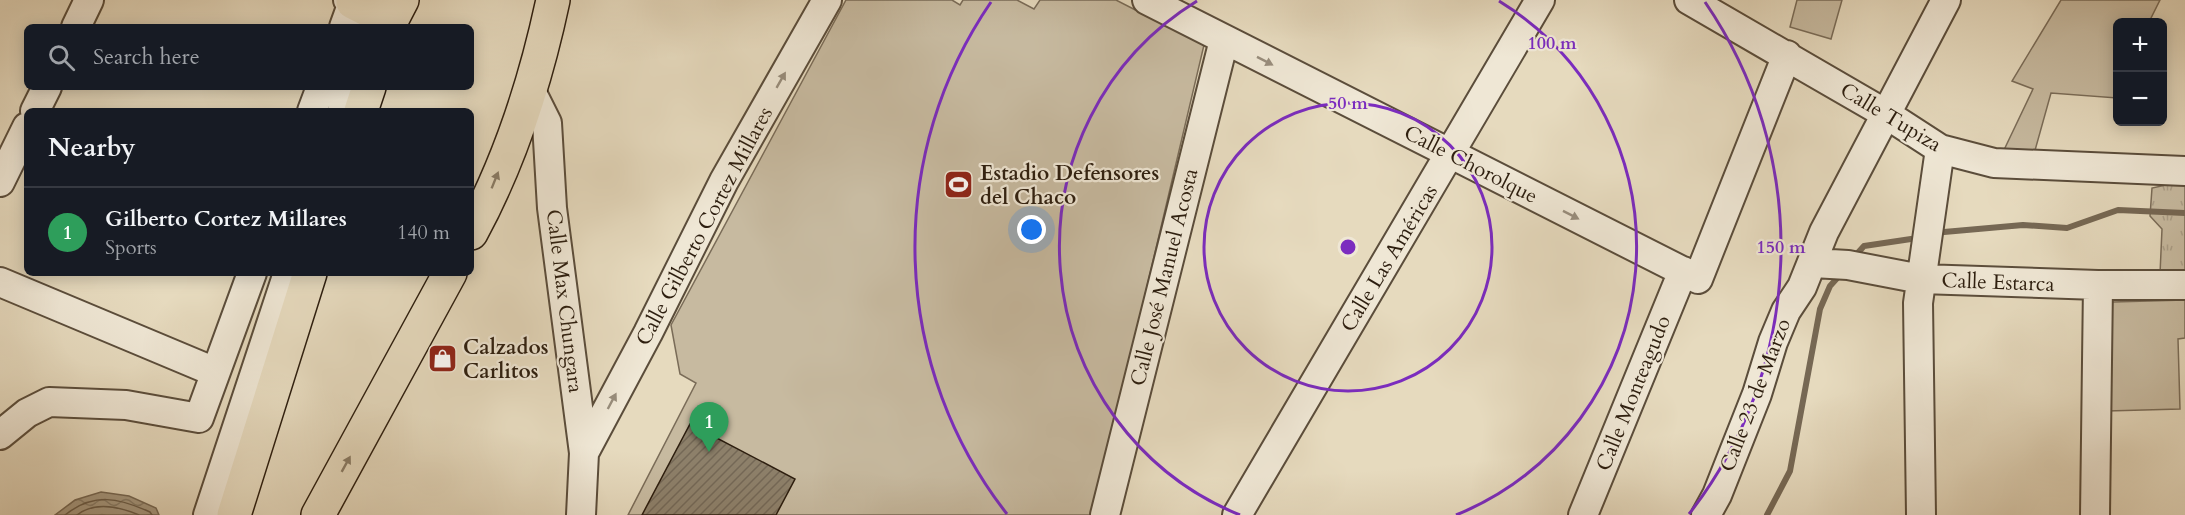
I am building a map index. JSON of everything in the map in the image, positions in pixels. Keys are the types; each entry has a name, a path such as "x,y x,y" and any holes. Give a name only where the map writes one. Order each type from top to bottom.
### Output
{"highway":[{"path":"474,227 484,209 531,91 542,54 553,0"},
{"path":"363,108 368,90"},
{"path":"234,515 309,276"},
{"path":"318,515 448,276"}],"street":[{"path":"77,24 89,0"},
{"name":"Calle Gilberto Cortez Millares","path":"584,453 648,333 724,181 827,0"},
{"name":"Calle Chorolque","path":"1147,0 1180,8 1224,40 1691,275"},
{"name":"Calle Las Américas","path":"1237,515 1540,0"},
{"name":"Calle Tupiza","path":"1689,0 1886,114 1940,149 1994,163 2185,171"},
{"name":"Calle 23 de Marzo","path":"1706,515 1717,495 1757,394 1773,342 1786,311 1803,287 1824,231 1946,0"},
{"name":"Calle José Manuel Acosta","path":"1106,515 1224,40"},
{"name":"Calle Monteagudo","path":"1583,515 1787,56"},
{"path":"36,108 46,90"},
{"path":"313,108 320,90"},
{"path":"343,108 349,90"},
{"name":"Calle Max Chungara","path":"531,91 547,123 552,208 584,453 581,515"},
{"path":"0,182 24,133"},
{"path":"1921,515 1918,303 1940,149"},
{"name":"Calle Estarca","path":"1813,262 1848,265 1921,279 2098,285 2185,285"},
{"path":"0,435 27,413 49,402 126,405 199,418 251,276"},
{"path":"208,515 287,276"},
{"path":"0,282 215,372"},
{"path":"2095,515 2098,285"}],"green space":[{"name":"Estadio Defensores del Chaco","path":"846,0 952,0 960,5 963,0 1017,0 1034,9 1040,0 1116,0 1204,45 1093,515 628,515 696,383 680,374 671,325"},
{"path":"1797,0 1842,0 1831,39 1790,27"},
{"path":"2061,0 2160,0 2151,18 2113,18 2113,98 2051,93 2034,154 2003,152 2033,89 2012,81"},
{"path":"2175,183 2185,186 2185,274 2160,274 2162,229 2150,216 2152,188"},
{"path":"2185,300 2185,338 2178,339 2180,409 2107,411 2104,312 2113,302"}],"water":[{"path":"101,492 129,496 156,508 159,515 55,515 75,500"}],"building":[{"path":"690,424 795,479 776,515 642,515"}],"waterway":[{"path":"1944,232 2023,225 2067,228 2118,210 2185,213"},
{"path":"1855,256 1864,246 1911,239"},
{"path":"1767,515 1790,471 1820,309 1830,286 1840,275"}],"place":[{"name":"Estadio Defensores del Chaco","path":"959,185"},
{"name":"Calzados Carlitos","path":"442,359"},
{"name":"Gilberto Cortez Millares","path":"709,452"}]}
